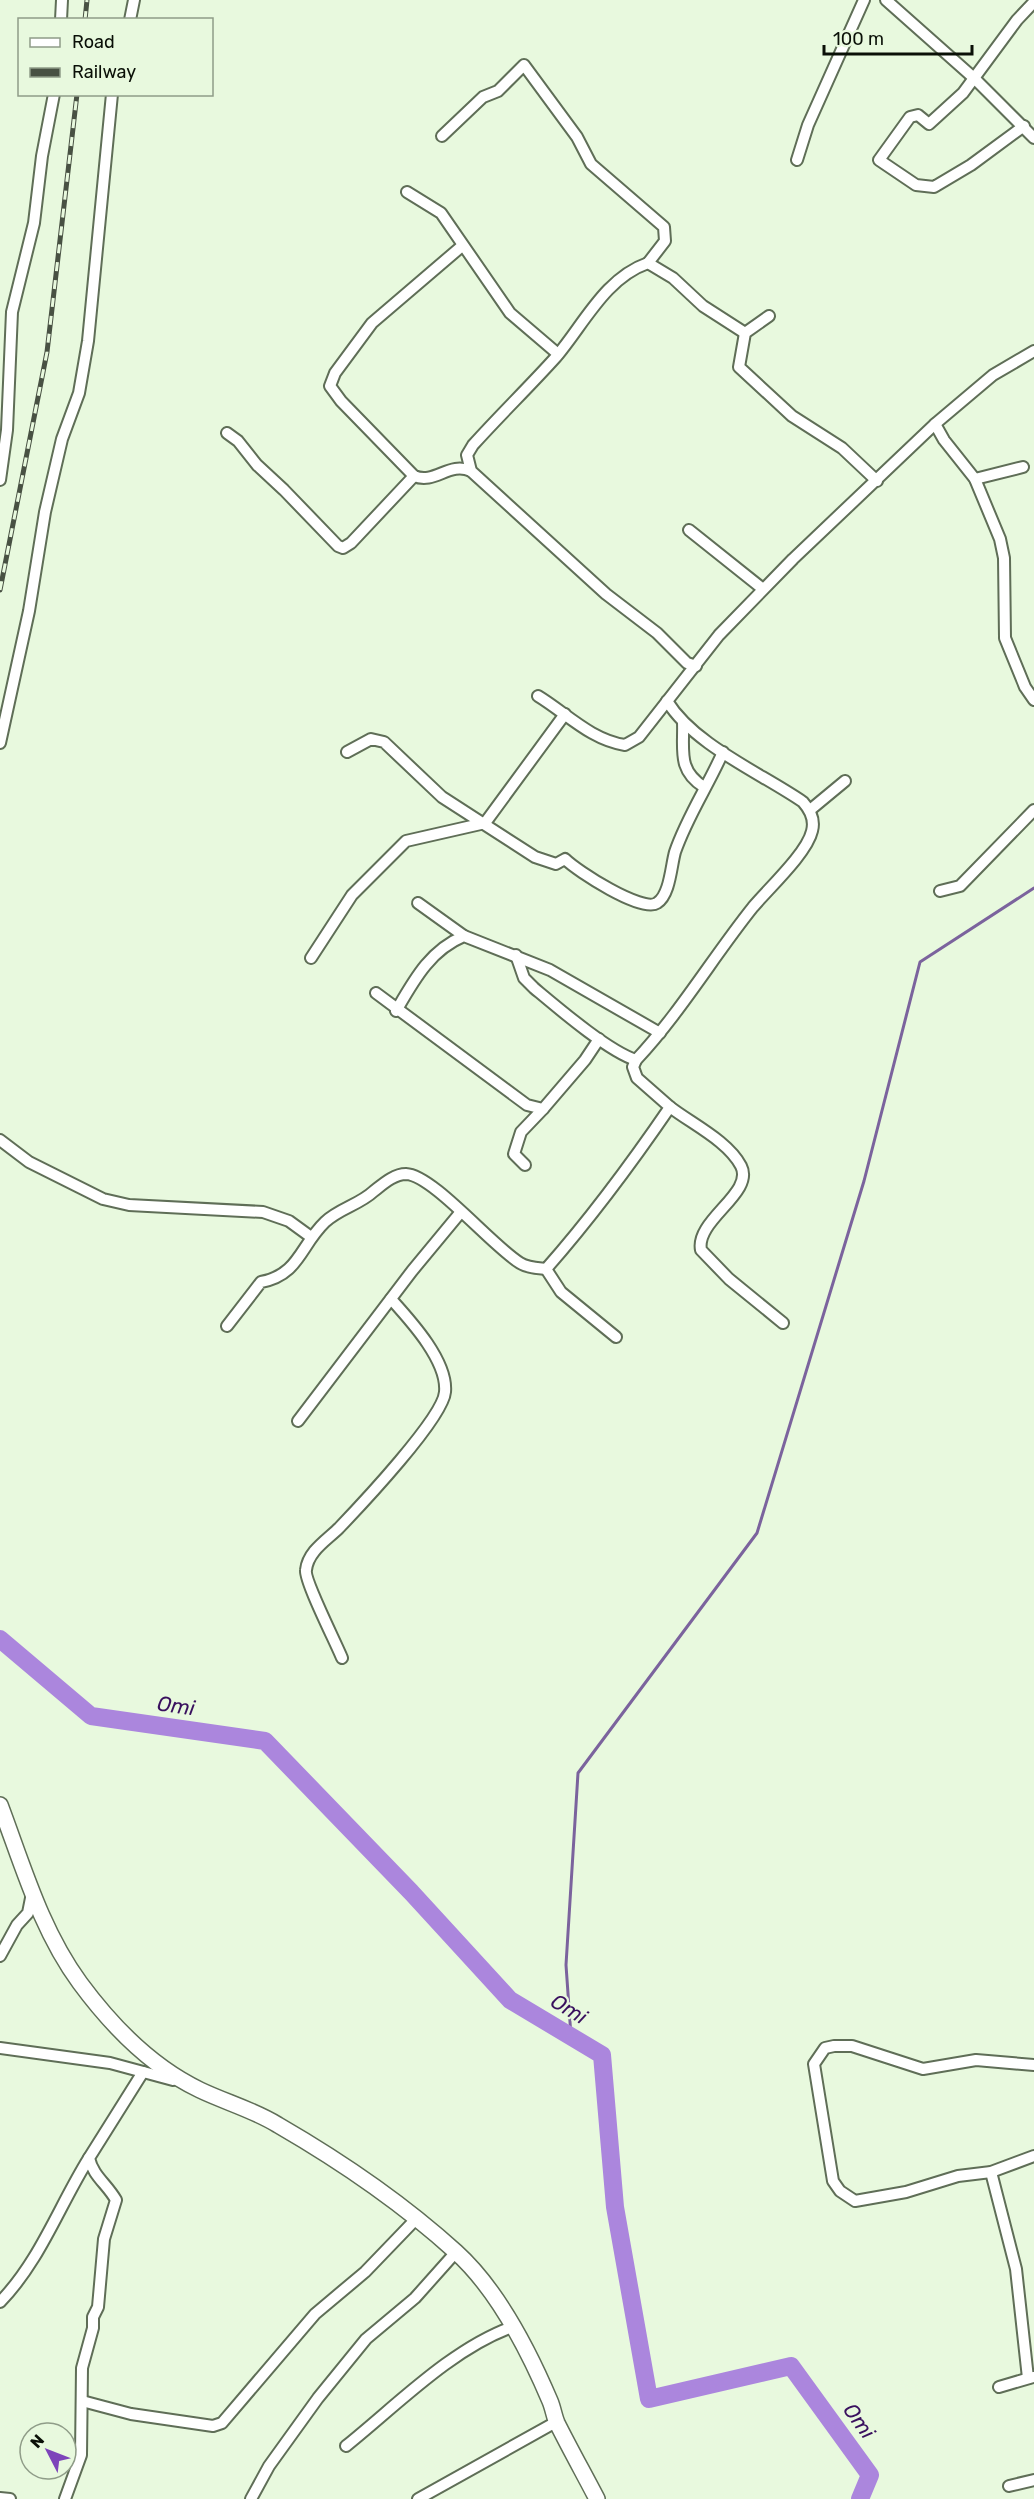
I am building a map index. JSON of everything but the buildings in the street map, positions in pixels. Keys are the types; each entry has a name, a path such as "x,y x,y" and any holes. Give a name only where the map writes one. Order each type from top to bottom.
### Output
{"main road":[{"path":"0,1805 32,1891 56,1944 92,1998 139,2048 198,2089 276,2123 354,2171 456,2252 490,2291 512,2327 550,2402 556,2421 597,2499"}],"street":[{"path":"61,18 62,0"},
{"path":"130,18 134,0"},
{"path":"797,160 808,125 836,68 864,0"},
{"path":"886,0 975,79 1034,138"},
{"path":"1024,126 971,165 934,188 916,185 879,160 910,117 918,115 930,124 963,93 1017,20 1034,2"},
{"path":"442,136 483,97 498,91 524,65 577,137 591,164 664,226 665,241 648,262 628,270 609,289 558,354 473,445 467,455 471,471"},
{"path":"0,480 7,430 12,312 34,223 42,156 54,96"},
{"path":"0,743 29,611 45,512 63,439 79,393 88,341 112,96"},
{"path":"407,192 441,213 510,313 558,354"},
{"path":"462,246 372,323 331,380 333,392 414,476 427,479 453,468 471,471 606,594 657,633 687,663 696,666"},
{"path":"648,262 672,278 703,306 745,333"},
{"path":"769,316 745,333 739,367 792,416 842,448 877,481"},
{"path":"538,696 594,734 613,743 625,745 639,736 719,635 764,589 935,424 993,375 1034,351"},
{"path":"935,424 944,440 975,479 1000,539 1004,558 1005,638 1025,687 1034,700"},
{"path":"227,433 238,441 257,465 343,548 351,543 414,476"},
{"path":"975,479 1023,467"},
{"path":"689,530 764,589"},
{"path":"667,701 683,722 723,752 785,790 810,810 813,830 807,844 753,908 660,1034 636,1060 633,1067 637,1078 670,1107 724,1147 741,1167 744,1174 737,1190 702,1236 701,1250 737,1287 783,1323"},
{"path":"311,958 352,894 406,841 459,831 484,823 565,714"},
{"path":"683,722 684,762 687,772 705,787"},
{"path":"347,752 371,739 384,742 442,797 535,857 555,864 565,859 574,868 616,893 652,905 658,903 666,890 676,850 723,752"},
{"path":"810,810 845,781"},
{"path":"940,891 960,886 1034,810"},
{"path":"418,903 464,936 550,970 660,1034"},
{"path":"396,1011 424,964 445,946 464,936"},
{"path":"516,955 524,978 534,988 623,1056 636,1060"},
{"path":"376,993 396,1011 480,1068 527,1105 543,1109"},
{"path":"525,1165 514,1154 521,1132 585,1060 599,1039"},
{"path":"546,1269 592,1217 670,1107"},
{"path":"0,1140 29,1162 104,1199 129,1205 264,1212 289,1221 311,1237"},
{"path":"227,1326 261,1282 278,1279 288,1270 311,1237 338,1210 363,1200 382,1184 406,1174 418,1178 440,1193 460,1213 521,1264 546,1269 561,1292 616,1336"},
{"path":"298,1420 460,1213"},
{"path":"342,1658 309,1586 305,1572 308,1563 316,1548 338,1529 408,1448 442,1404 446,1390 443,1374 431,1350 419,1331 391,1299"},
{"path":"0,1956 17,1925 28,1913 32,1891"},
{"path":"1034,2065 976,2060 923,2069 852,2046 825,2048 814,2064 832,2181 855,2201 906,2192 958,2176 992,2172 1034,2156"},
{"path":"0,2048 110,2063 198,2089"},
{"path":"0,2302 22,2279 70,2187 143,2072"},
{"path":"65,2499 81,2455 82,2368 93,2328 93,2317 98,2307 104,2239 116,2200 110,2188 93,2173 89,2158"},
{"path":"992,2172 1016,2269 1031,2377 999,2387"},
{"path":"82,2401 131,2414 213,2426 222,2423 315,2314 365,2272 416,2219"},
{"path":"251,2499 269,2466 318,2398 366,2339 414,2298 456,2252"},
{"path":"346,2446 387,2409 470,2348 512,2327"},
{"path":"418,2499 556,2421"},
{"path":"1009,2486 1034,2480"},
{"path":"0,2498 10,2499"}],"waterway":[{"path":"571,2036 566,1965 578,1773 757,1533 864,1181 920,962 1034,888"},
{"name":"Omi","path":"0,1639 91,1716 265,1741 411,1892 510,2000 602,2055 615,2207 649,2399 791,2366 870,2475 860,2499"}],"railway":[{"path":"85,18 87,0"},
{"path":"0,590 47,352 77,96"}]}
